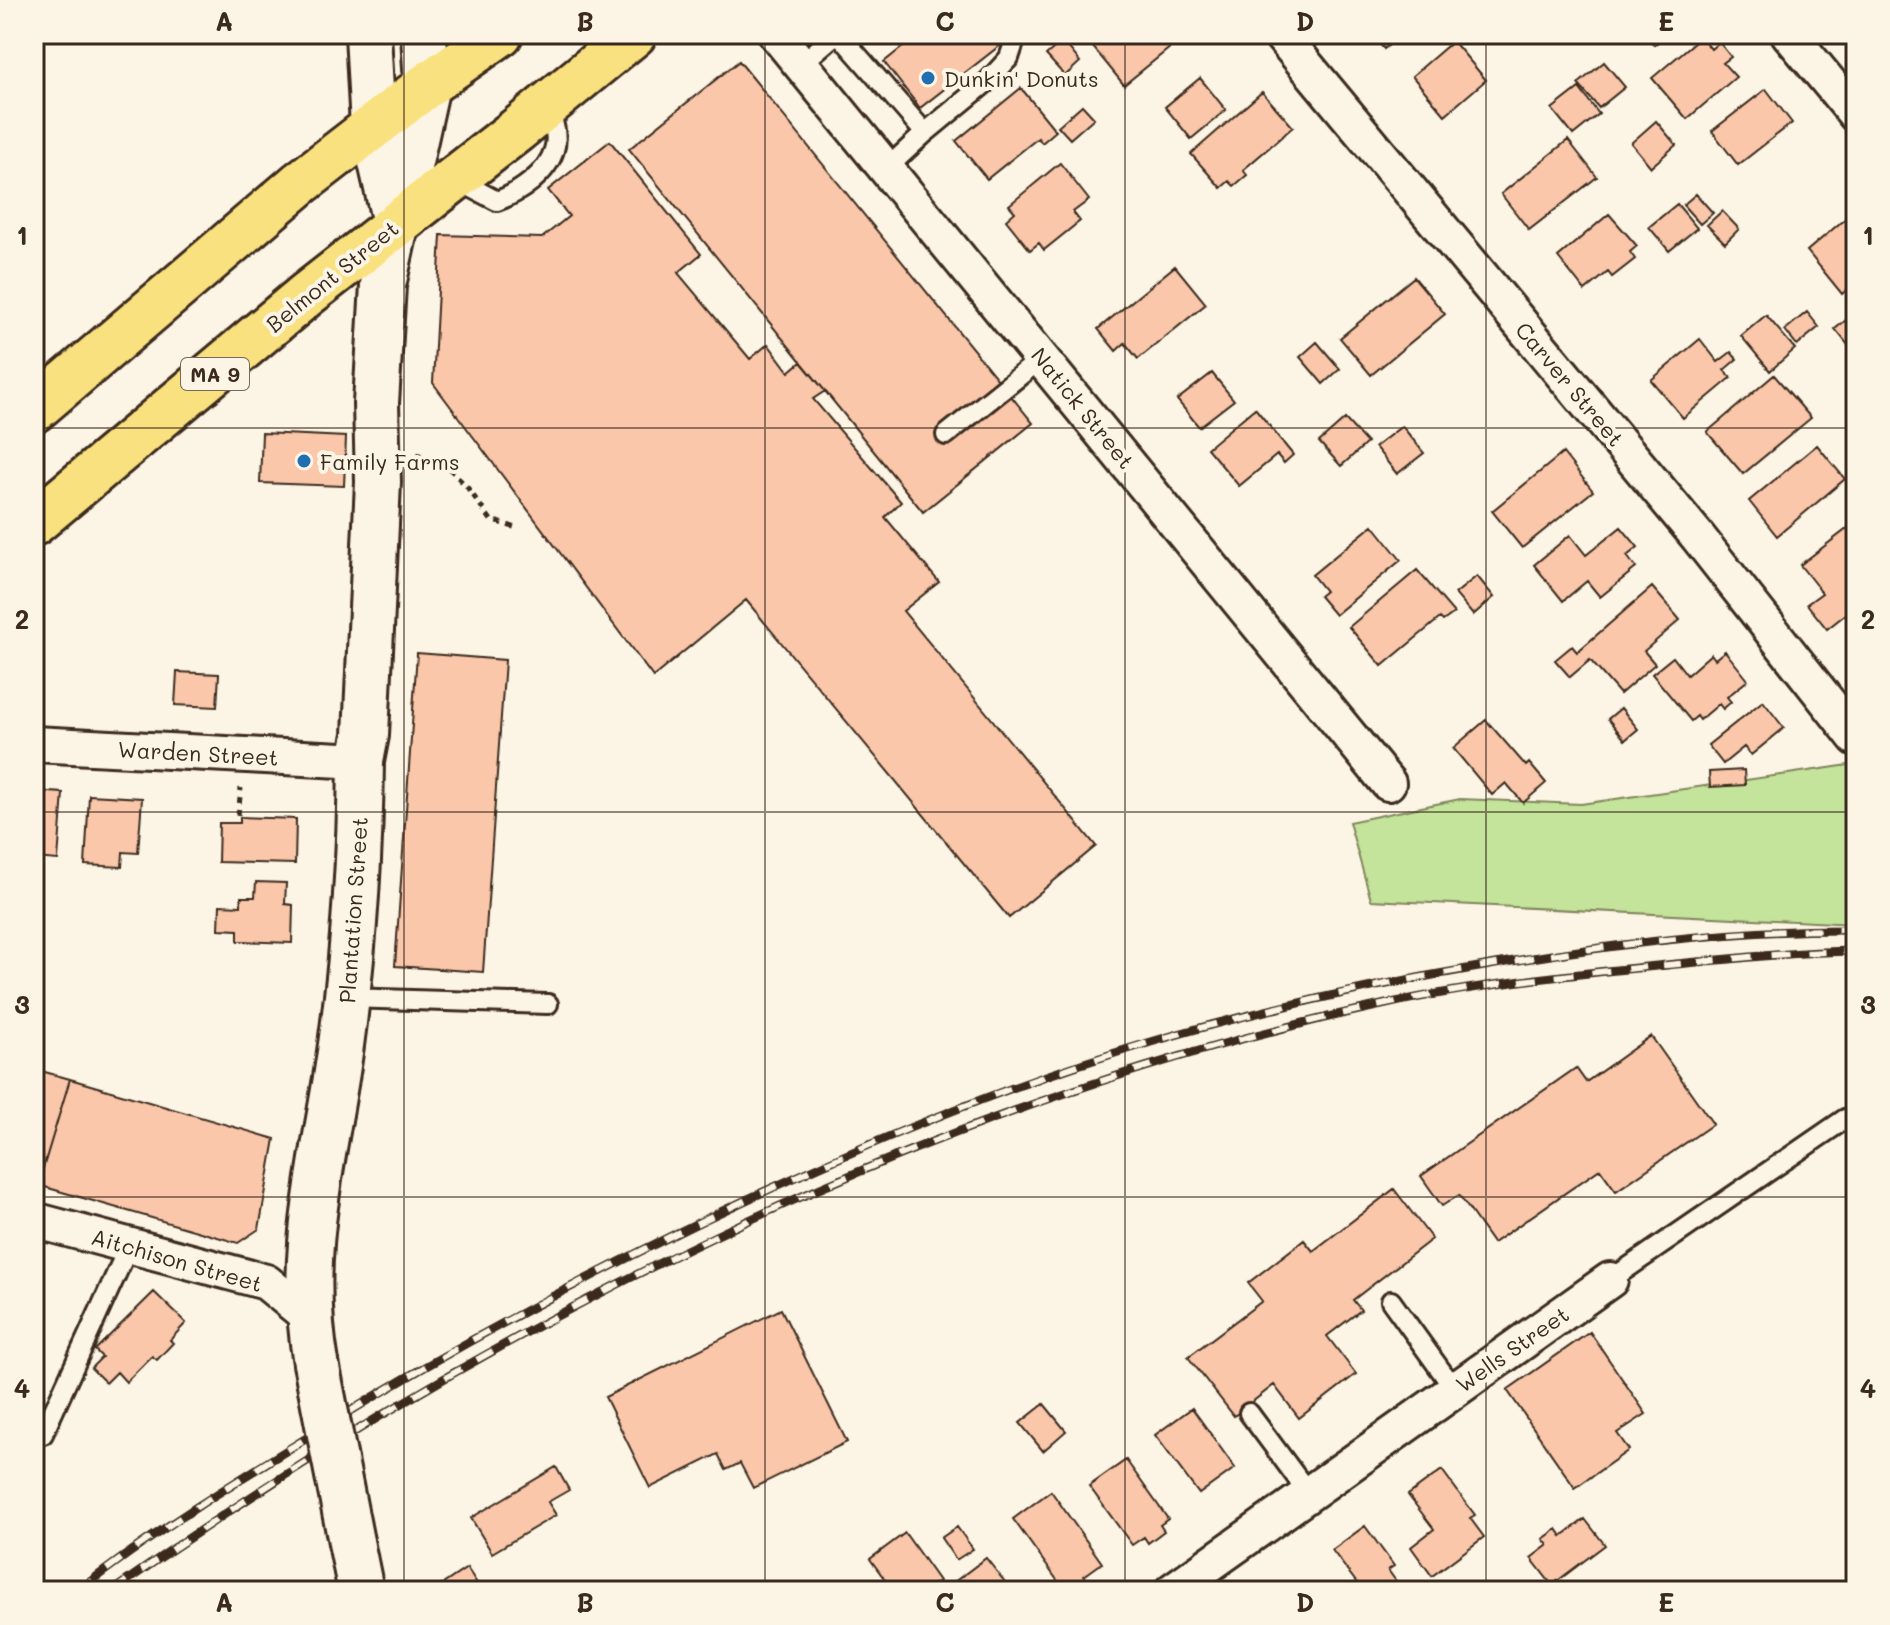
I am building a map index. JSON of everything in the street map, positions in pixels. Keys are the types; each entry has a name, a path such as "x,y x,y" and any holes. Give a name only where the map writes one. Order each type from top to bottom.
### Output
{"highway":[{"path":"34,410 299,184 427,85 500,34"},
{"name":"Belmont Street","path":"34,523 306,295 634,34"}],"main road":[{"name":"Plantation Street","path":"368,34 373,127 395,224"},
{"name":"Plantation Street","path":"361,1591 310,1318 312,1214 334,1090 358,881 361,761 366,735 377,528 376,403 383,285 427,85 424,34"}],"street":[{"name":"Natick Street","path":"776,34 1388,783"},
{"name":"Carver Street","path":"1280,34 1698,537 1856,738"},
{"path":"1789,34 1856,115"},
{"name":"Warden Street","path":"34,744 361,761"},
{"name":"Aitchison Street","path":"34,1220 266,1282 310,1318"},
{"name":"Wells Street","path":"1172,1591 1610,1280"}],"lane":[{"path":"801,64 838,34 925,133"},
{"path":"886,169 988,81 1009,58 1013,46 1009,34"},
{"path":"946,435 1042,358"},
{"path":"346,998 548,1004"},
{"name":"Wells Street","path":"1610,1280 1845,1119 1856,1125"},
{"path":"43,1434 129,1246"},
{"path":"1391,1301 1455,1390"},
{"path":"1249,1413 1309,1494"}],"path":[{"path":"417,454 447,466 491,520 517,528"},
{"path":"238,815 242,776"}],"green space":[{"path":"1856,764 1856,924 1371,900 1349,822 1460,799 1581,804"}],"building":[{"path":"919,34 995,34 1003,43 920,108 884,62"},
{"path":"1107,34 1187,34 1124,85 1092,46"},
{"path":"1371,34 1402,34 1384,49"},
{"path":"1645,34 1668,34 1654,45"},
{"path":"1068,36 1074,43 1069,48 1080,62 1065,76 1046,55"},
{"path":"1701,37 1711,49 1719,42 1731,57 1723,63 1736,77 1687,119 1652,78"},
{"path":"1453,41 1486,80 1445,115 1412,76"},
{"path":"739,61 1033,423 923,512 629,149"},
{"path":"1604,62 1625,87 1599,108 1578,84"},
{"path":"1200,78 1226,110 1191,139 1165,107"},
{"path":"1021,88 1056,131 1042,143 1038,138 987,179 956,141"},
{"path":"1579,88 1599,114 1573,135 1552,109"},
{"path":"1766,89 1792,123 1738,165 1712,131"},
{"path":"1262,92 1293,127 1243,170 1247,175 1234,186 1229,181 1221,188 1191,154"},
{"path":"1082,105 1094,118 1070,139 1058,126"},
{"path":"1656,121 1676,145 1651,167 1631,143"},
{"path":"1568,140 1597,177 1529,230 1501,194"},
{"path":"610,141 701,254 678,273 750,359 768,344 789,372 801,362 825,391 813,399 901,502 885,517 939,582 903,611 1096,846 1009,918 746,600 653,677 433,383 441,235 542,238 569,216 548,190"},
{"path":"1060,163 1089,200 1073,212 1080,221 1044,250 1039,243 1030,250 1006,220 1015,212 1009,205"},
{"path":"1696,194 1713,213 1700,224 1683,205"},
{"path":"1677,204 1697,228 1669,251 1649,227"},
{"path":"1722,211 1739,229 1725,243 1707,225"},
{"path":"1609,214 1637,246 1630,252 1635,259 1612,277 1608,272 1585,291 1558,257"},
{"path":"1846,218 1852,225 1856,222 1856,282 1842,294 1807,251"},
{"path":"1175,266 1206,304 1138,359 1125,343 1116,351 1098,329"},
{"path":"1414,277 1445,314 1371,375 1340,338"},
{"path":"1807,312 1819,327 1797,345 1785,330"},
{"path":"1856,312 1856,355 1835,329"},
{"path":"1766,315 1795,349 1770,371 1741,336"},
{"path":"1700,339 1718,362 1731,352 1737,359 1724,370 1731,378 1683,418 1651,380"},
{"path":"1317,342 1340,369 1323,384 1300,357"},
{"path":"1212,373 1234,400 1199,427 1177,400"},
{"path":"1774,375 1811,418 1743,474 1707,432"},
{"path":"1255,408 1293,455 1284,463 1277,455 1239,486 1207,448"},
{"path":"1345,419 1367,443 1341,466 1319,442"},
{"path":"1402,426 1424,453 1397,474 1375,447"},
{"path":"262,433 346,437 344,486 260,483"},
{"path":"1817,445 1845,479 1777,536 1749,501"},
{"path":"1563,453 1593,491 1522,548 1492,511"},
{"path":"1373,525 1401,560 1335,615 1319,596 1325,591 1312,575"},
{"path":"1852,525 1856,530 1856,571 1847,578 1856,589 1856,606 1827,629 1807,604 1822,593 1800,565"},
{"path":"1621,527 1638,547 1627,556 1636,568 1600,597 1587,581 1563,601 1534,565 1570,535 1586,555"},
{"path":"1417,570 1454,613 1443,621 1440,618 1382,666 1349,627"},
{"path":"1477,576 1494,597 1473,615 1455,594"},
{"path":"1652,587 1680,620 1644,651 1655,664 1620,694 1590,660 1570,677 1555,660 1572,646 1577,652"},
{"path":"1725,651 1748,680 1727,697 1731,702 1723,709 1719,704 1700,720 1697,716 1691,721 1652,674 1673,657 1687,675 1711,654 1715,659"},
{"path":"417,653 505,660 483,972 395,966"},
{"path":"177,672 219,674 217,707 175,705"},
{"path":"1763,701 1784,728 1751,755 1744,747 1723,764 1708,745"},
{"path":"1621,708 1638,729 1625,740 1608,719"},
{"path":"1486,720 1526,766 1529,763 1546,783 1523,803 1506,783 1492,795 1453,748"},
{"path":"1744,770 1745,785 1710,787 1709,772"},
{"path":"34,791 63,793 58,860 34,858"},
{"path":"89,795 142,798 138,853 123,852 122,867 85,865"},
{"path":"240,817 296,819 295,864 218,862 219,823 240,823"},
{"path":"256,882 286,883 285,904 293,905 292,943 238,941 238,930 219,929 220,905 241,906 241,897 255,897"},
{"path":"1651,1036 1713,1124 1616,1191 1600,1169 1493,1243 1459,1195 1442,1206 1421,1176 1576,1068 1586,1082"},
{"path":"34,1069 70,1079 38,1185 34,1184"},
{"path":"70,1079 275,1139 259,1229 238,1243 38,1185"},
{"path":"1394,1189 1432,1239 1353,1300 1361,1310 1327,1336 1356,1374 1299,1418 1274,1385 1234,1416 1188,1357 1262,1301 1248,1283 1304,1240 1313,1251"},
{"path":"154,1292 186,1323 157,1360 152,1356 126,1382 117,1372 106,1383 91,1368 102,1357 95,1350"},
{"path":"781,1309 847,1442 753,1488 740,1463 726,1470 718,1454 650,1488 605,1397"},
{"path":"1590,1332 1646,1414 1617,1433 1629,1450 1575,1488 1507,1390"},
{"path":"1044,1404 1066,1431 1043,1451 1020,1423"},
{"path":"1192,1408 1235,1468 1199,1494 1155,1435"},
{"path":"1126,1460 1168,1519 1160,1525 1164,1531 1148,1543 1144,1537 1132,1545 1089,1486"},
{"path":"556,1467 569,1490 548,1502 556,1515 492,1553 471,1518"},
{"path":"1442,1470 1475,1515 1470,1518 1484,1537 1432,1576 1411,1547 1434,1529 1408,1495"},
{"path":"1051,1491 1102,1563 1084,1576 1088,1580 1073,1591 1065,1591 1013,1519"},
{"path":"1585,1519 1605,1545 1552,1585 1531,1558 1548,1545 1543,1539 1557,1529 1562,1536"},
{"path":"1365,1526 1394,1566 1388,1570 1403,1591 1351,1591 1359,1586 1332,1550"},
{"path":"957,1527 973,1549 956,1560 941,1538"},
{"path":"905,1533 939,1581 924,1591 872,1591 886,1581 870,1559"},
{"path":"986,1558 1012,1591 959,1591 953,1583"},
{"path":"467,1568 482,1591 439,1591 437,1588"}],"railway":[{"path":"78,1591 172,1523 237,1481 427,1365 520,1314 662,1240 764,1192 982,1099 1193,1030 1405,980 1535,957 1672,939 1764,932 1856,930"},
{"path":"112,1591 257,1493 407,1400 561,1314 720,1234 882,1162 1048,1099 1216,1046 1421,997 1597,972 1761,956 1856,951"}],"place":[{"name":"Dunkin' Donuts","path":"928,78"},
{"name":"Family Farms","path":"304,461"}]}
